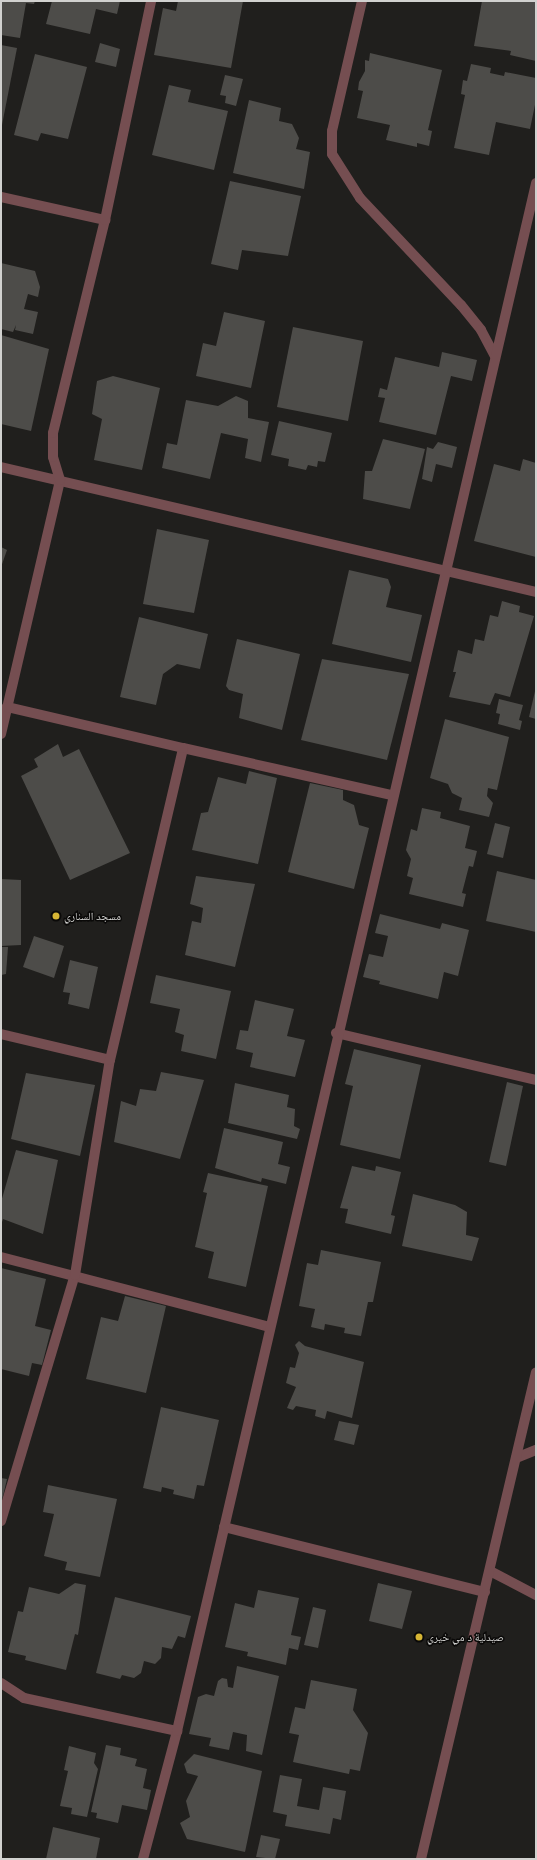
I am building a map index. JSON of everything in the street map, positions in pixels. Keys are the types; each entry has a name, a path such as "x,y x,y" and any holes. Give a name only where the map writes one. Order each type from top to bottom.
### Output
{"street":[{"path":"1,734 60,480 53,457 54,433 105,220 151,1"},
{"path":"362,1 332,131 332,154 360,198 461,305 481,330 495,356"},
{"path":"143,1859 177,1731 336,1034 536,183"},
{"path":"1,197 105,220"},
{"path":"1,467 536,592"},
{"path":"7,707 392,795"},
{"path":"1,1521 75,1275 110,1060 183,748"},
{"path":"1,1034 110,1060"},
{"path":"336,1034 536,1080"},
{"path":"1,1257 75,1275 269,1327"},
{"path":"421,1859 536,1372"},
{"path":"516,1458 536,1450"},
{"path":"224,1527 485,1592"},
{"path":"490,1571 536,1595"},
{"path":"1,1683 24,1698 177,1731"}],"building":[{"path":"1,1 35,1 34,4 26,3 20,38 1,35"},
{"path":"52,1 120,1 117,14 96,9 90,34 46,24"},
{"path":"178,1 243,1 231,68 154,55 163,8 176,11"},
{"path":"482,1 536,1 536,61 510,55 511,51 474,46"},
{"path":"100,43 120,49 116,67 95,62"},
{"path":"1,45 17,48 2,125 1,125"},
{"path":"370,53 442,70 428,130 432,131 429,146 417,143 417,147 386,140 390,125 357,118 363,91 358,90 359,82 365,71 365,60 369,61"},
{"path":"35,54 87,67 68,139 41,133 38,141 14,135"},
{"path":"471,64 491,68 490,73 504,76 505,72 536,78 536,100 530,129 496,122 489,155 454,148 465,95 461,94 463,80 467,81"},
{"path":"225,75 243,79 236,106 225,103 226,96 220,95"},
{"path":"169,85 191,90 188,102 228,111 214,170 152,155"},
{"path":"249,100 281,108 279,121 292,124 299,138 296,149 310,152 304,189 233,173"},
{"path":"230,181 301,196 288,256 242,250 238,270 211,264"},
{"path":"1,263 35,271 40,287 38,297 28,294 24,309 38,312 33,334 15,330 16,325 13,332 1,329"},
{"path":"224,312 265,321 251,388 196,376 203,343 216,346"},
{"path":"293,327 363,341 348,421 277,407"},
{"path":"1,335 49,349 31,431 1,424"},
{"path":"442,352 477,360 472,381 451,376 436,435 379,422 385,398 378,397 380,388 387,390 395,357 439,367"},
{"path":"113,376 160,388 142,470 94,460 102,419 92,414 97,381"},
{"path":"236,396 248,401 248,418 269,422 261,462 245,458 248,439 221,433 210,479 162,468 167,443 177,445 186,400 218,406"},
{"path":"279,421 332,433 325,462 318,461 317,467 308,465 306,470 288,466 289,459 271,455"},
{"path":"383,439 425,449 410,509 363,499 365,471 372,471"},
{"path":"438,442 457,447 452,468 436,464 432,482 422,479 427,447 433,449"},
{"path":"523,459 536,463 536,557 474,541 494,464 520,471"},
{"path":"157,529 209,540 194,613 143,604"},
{"path":"1,547 7,550 1,567"},
{"path":"349,570 388,579 391,587 386,607 422,615 411,662 332,644"},
{"path":"502,601 520,606 519,612 534,616 510,697 495,693 490,705 449,697 456,672 453,672 458,650 472,654 475,639 484,641 490,615 498,617"},
{"path":"139,617 208,634 200,669 177,664 163,674 156,705 120,697"},
{"path":"237,639 300,654 282,730 239,718 243,694 229,690 226,686"},
{"path":"322,659 409,674 387,760 301,740"},
{"path":"536,687 536,719 529,717"},
{"path":"499,699 523,705 519,720 522,721 520,730 498,724 500,714 496,713"},
{"path":"445,719 509,737 497,790 488,788 487,796 493,803 489,817 459,810 462,798 452,793 448,784 430,778"},
{"path":"58,744 63,757 79,749 130,853 70,880 21,776 38,767 34,759"},
{"path":"249,771 277,778 258,864 192,850 201,813 208,812 218,777 246,784"},
{"path":"310,783 343,790 343,800 354,805 359,825 369,828 354,889 288,872"},
{"path":"422,808 441,812 440,818 470,826 465,848 477,851 473,867 469,866 462,893 466,894 463,907 409,894 413,878 407,876 411,859 406,850 411,829 417,831"},
{"path":"495,823 510,827 503,858 487,854"},
{"path":"497,871 536,880 536,932 486,921"},
{"path":"196,876 255,884 235,967 185,955 192,921 201,923 203,908 190,904"},
{"path":"1,879 21,880 21,945 1,946"},
{"path":"380,914 440,929 442,923 469,930 458,976 444,972 438,999 379,984 380,981 363,977 369,954 383,957 388,936 375,933"},
{"path":"34,936 64,946 54,978 23,967"},
{"path":"1,947 8,947 6,974 1,975"},
{"path":"70,960 98,967 89,1009 68,1004 70,993 63,992"},
{"path":"156,975 231,991 216,1059 181,1051 184,1035 175,1032 180,1009 150,1003"},
{"path":"255,1000 294,1009 287,1036 305,1040 295,1077 250,1067 253,1053 236,1049 240,1030 248,1031"},
{"path":"354,1049 421,1065 400,1159 340,1145 353,1086 345,1084"},
{"path":"161,1072 204,1080 180,1159 114,1142 121,1101 136,1106 140,1089 156,1091"},
{"path":"26,1073 95,1085 80,1156 11,1139"},
{"path":"507,1082 523,1086 506,1166 489,1162"},
{"path":"235,1083 289,1095 287,1107 295,1109 294,1126 300,1129 297,1139 228,1123"},
{"path":"224,1128 283,1142 278,1164 290,1167 286,1184 262,1178 261,1182 215,1168"},
{"path":"16,1150 58,1160 43,1234 3,1219 1,1225 1,1202"},
{"path":"352,1166 375,1171 376,1166 401,1172 391,1215 395,1216 391,1234 345,1223 348,1209 340,1208"},
{"path":"208,1173 268,1186 246,1287 208,1278 214,1252 195,1247 207,1193 203,1192"},
{"path":"413,1194 455,1205 467,1212 466,1235 479,1238 472,1261 402,1246"},
{"path":"321,1250 381,1262 373,1302 368,1302 361,1336 344,1333 345,1328 325,1324 324,1330 311,1327 315,1309 299,1306 307,1263 318,1265"},
{"path":"1,1268 46,1279 35,1326 51,1330 42,1365 32,1363 29,1376 1,1369"},
{"path":"125,1296 166,1306 146,1393 86,1379 101,1317 118,1321"},
{"path":"299,1341 305,1346 364,1362 352,1418 327,1411 325,1419 315,1416 316,1410 296,1406 293,1410 287,1408 296,1387 286,1383 290,1367 295,1368 299,1353 295,1345"},
{"path":"161,1407 219,1420 204,1486 197,1485 194,1499 173,1494 174,1490 162,1487 161,1492 143,1488"},
{"path":"339,1421 359,1425 354,1445 334,1440"},
{"path":"1,1478 7,1479 2,1500 1,1500"},
{"path":"48,1485 117,1499 100,1577 65,1570 67,1562 44,1556 54,1514 43,1512"},
{"path":"75,1583 86,1585 78,1635 75,1634 66,1670 25,1660 26,1656 8,1652 18,1611 23,1612 29,1587 59,1594"},
{"path":"378,1583 412,1591 402,1629 369,1621"},
{"path":"258,1590 299,1598 291,1635 301,1637 298,1650 289,1648 286,1665 247,1656 248,1652 225,1647 235,1603 254,1608"},
{"path":"115,1597 191,1616 185,1638 178,1636 172,1649 162,1647 161,1658 155,1664 144,1661 141,1673 134,1678 122,1675 120,1679 96,1673"},
{"path":"313,1607 326,1610 318,1648 304,1645"},
{"path":"237,1666 279,1676 262,1755 246,1751 247,1735 233,1732 229,1750 209,1746 211,1738 189,1734 198,1697 206,1694 214,1696 218,1681 222,1678 227,1679 228,1687 233,1688"},
{"path":"311,1680 357,1689 353,1710 368,1733 360,1771 350,1769 349,1774 293,1762 299,1735 289,1733 295,1707 305,1709"},
{"path":"106,1745 121,1748 120,1755 137,1759 135,1766 147,1769 143,1788 151,1790 147,1810 122,1805 118,1823 96,1818 97,1813 91,1812"},
{"path":"69,1746 96,1753 94,1763 98,1769 87,1817 71,1814 72,1808 60,1806 68,1771 64,1770"},
{"path":"194,1754 262,1771 245,1852 187,1839 180,1823 190,1817 186,1801 198,1776 187,1773 184,1764"},
{"path":"280,1775 302,1779 297,1806 319,1810 323,1787 346,1791 341,1820 333,1818 330,1834 285,1826 287,1815 273,1812"},
{"path":"53,1827 100,1838 96,1859 46,1859"},
{"path":"261,1835 280,1839 275,1859 256,1857"}],"place":[{"name":"مسجد السناري","path":"56,916"},
{"name":"صيدلية د مي خيري","path":"419,1637"}]}
